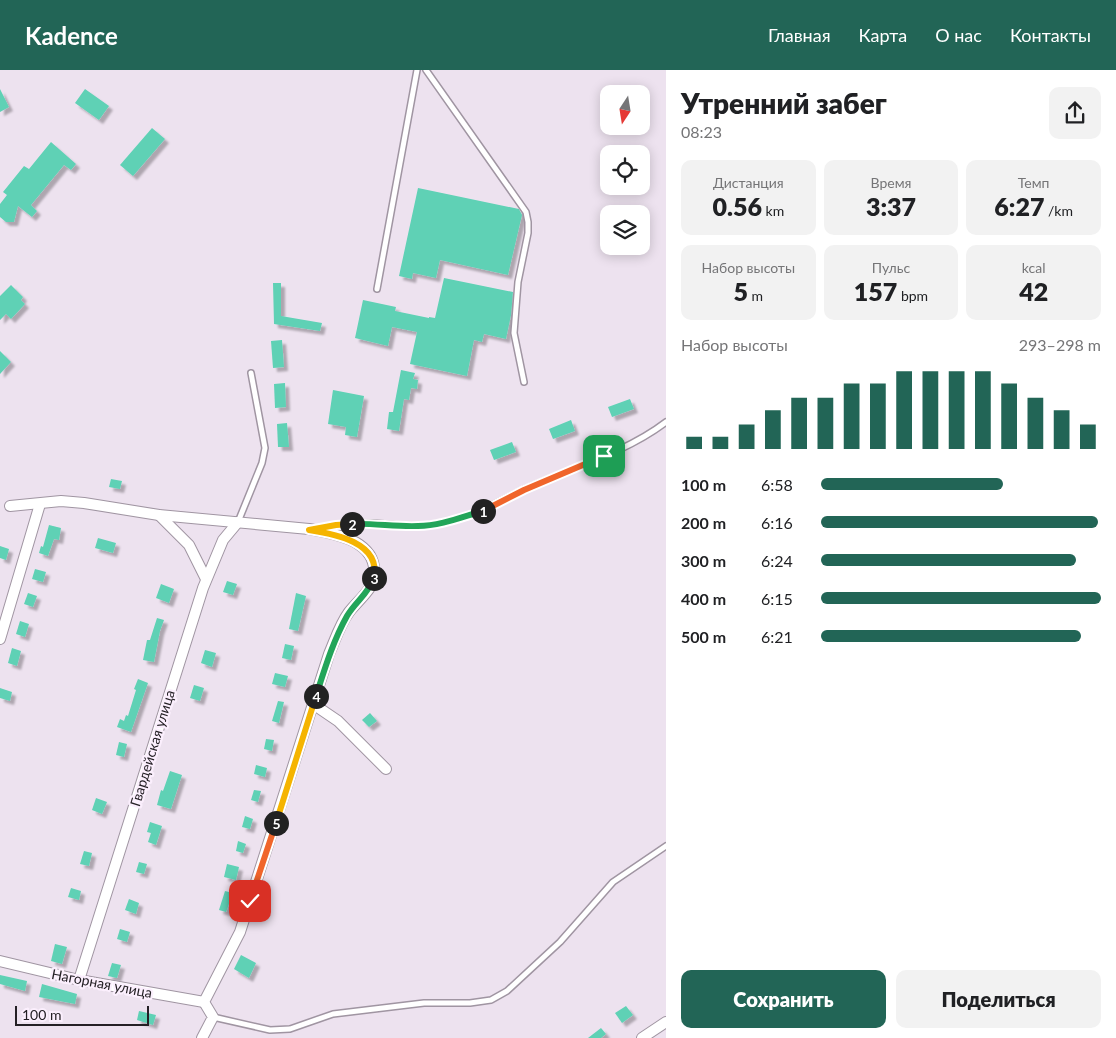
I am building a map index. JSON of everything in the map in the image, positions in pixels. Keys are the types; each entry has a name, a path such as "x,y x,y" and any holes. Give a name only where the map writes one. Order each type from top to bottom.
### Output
{"street":[{"path":"10,506 61,501 159,515 309,530 348,539 370,555 374,565 375,575 372,585 348,613 329,654 240,932 204,1002 213,1017 202,1038"},
{"path":"0,639 40,504"},
{"path":"159,515 189,544 206,579"},
{"name":"Гвардейская улица","path":"79,980 206,579 223,540 238,522"},
{"path":"314,704 338,721 386,770"},
{"name":"Нагорная улица","path":"0,961 79,980 204,1002"},
{"path":"642,1038 666,1022"}],"lane":[{"path":"377,289 417,70"},
{"path":"426,70 526,212 528,233 518,282 514,332 524,382"},
{"path":"238,522 262,463 265,448 251,373"},
{"path":"309,530 336,525 371,523 420,526 443,523 484,510 524,490 613,452 653,432 666,422"},
{"path":"213,1017 250,1027 270,1030 290,1029 333,1014 424,1003 491,1000 506,991 560,942 613,882 666,846"}],"building":[{"path":"0,89 9,107 0,112"},
{"path":"85,89 109,106 99,120 75,103"},
{"path":"152,128 165,139 133,176 120,165"},
{"path":"51,142 76,164 71,170 64,165 31,205 37,211 32,217 18,206 14,222 6,222 0,217 0,204 7,195 3,192 24,166 29,169"},
{"path":"418,188 519,209 522,215 508,275 440,260 436,278 413,273 412,279 399,276"},
{"path":"444,278 513,292 506,339 484,334 482,342 474,340 467,376 410,364 417,332 392,327 388,346 355,338 363,300 396,307 395,311 435,318"},
{"path":"273,283 281,283 281,316 322,323 320,331 274,324"},
{"path":"11,285 23,297 21,300 25,304 11,319 6,314 0,320 0,296"},
{"path":"282,340 284,367 273,368 271,341"},
{"path":"0,351 11,362 0,374"},
{"path":"401,370 415,373 413,379 418,380 417,389 411,388 409,400 404,399 399,431 387,429 389,412 393,412"},
{"path":"285,383 286,407 275,408 274,384"},
{"path":"333,390 364,396 357,437 345,435 346,427 328,424"},
{"path":"630,399 634,409 612,417 608,407"},
{"path":"571,420 575,431 553,439 549,429"},
{"path":"287,423 289,447 278,447 277,424"},
{"path":"512,442 516,452 494,460 490,450"},
{"path":"111,479 122,481 120,489 109,487"},
{"path":"49,525 61,528 59,540 54,539 48,556 39,553 41,546 43,547"},
{"path":"98,538 116,543 113,553 95,548"},
{"path":"0,546 9,549 6,560 0,558"},
{"path":"35,569 46,572 43,582 32,579"},
{"path":"227,581 237,584 233,595 223,592"},
{"path":"161,584 174,589 169,603 156,598"},
{"path":"28,593 37,596 33,607 24,604"},
{"path":"296,593 306,596 298,631 289,629"},
{"path":"157,618 164,620 154,662 143,660 147,640 150,640"},
{"path":"20,621 29,624 25,637 16,634"},
{"path":"285,644 294,646 291,660 282,658"},
{"path":"12,648 21,651 17,666 8,663"},
{"path":"205,650 216,653 212,667 201,663"},
{"path":"275,673 288,676 285,687 272,684"},
{"path":"138,679 148,683 131,732 117,727 120,719 124,721 126,715 128,716"},
{"path":"194,685 204,688 200,701 190,698"},
{"path":"0,688 12,692 10,701 0,698"},
{"path":"278,701 284,702 279,723 272,721"},
{"path":"370,713 377,721 369,727 362,720"},
{"path":"266,739 274,740 272,751 264,749"},
{"path":"119,742 127,744 124,757 116,755"},
{"path":"256,765 267,768 265,777 254,774"},
{"path":"170,771 182,775 171,809 157,805 161,790 163,791"},
{"path":"254,790 261,791 258,802 251,800"},
{"path":"96,798 107,802 102,814 92,810"},
{"path":"245,816 253,819 250,829 242,827"},
{"path":"150,822 162,826 156,845 148,842 151,833 147,832"},
{"path":"238,841 246,844 243,853 236,851"},
{"path":"84,851 92,853 89,866 80,864"},
{"path":"139,862 147,864 144,874 136,872"},
{"path":"227,864 239,867 236,880 224,877"},
{"path":"71,888 81,891 79,900 68,897"},
{"path":"225,891 233,893 226,912 219,910"},
{"path":"129,899 139,903 136,914 125,910"},
{"path":"120,929 130,932 127,942 117,939"},
{"path":"55,944 67,947 62,964 51,961"},
{"path":"241,955 256,963 249,978 234,969"},
{"path":"112,963 121,965 117,978 108,976"},
{"path":"0,975 27,981 25,991 0,984"},
{"path":"42,984 77,994 75,1004 39,997"},
{"path":"626,1006 633,1015 622,1023 615,1013"},
{"path":"139,1011 156,1015 153,1025 137,1020"},
{"path":"601,1028 606,1034 601,1038 588,1038"}],"route":[{"path":"250,901 329,654 348,613 372,585 375,575 370,555 361,546 333,534 309,530 336,525 371,523 420,526 443,523 484,510 524,490 604,456"}]}
